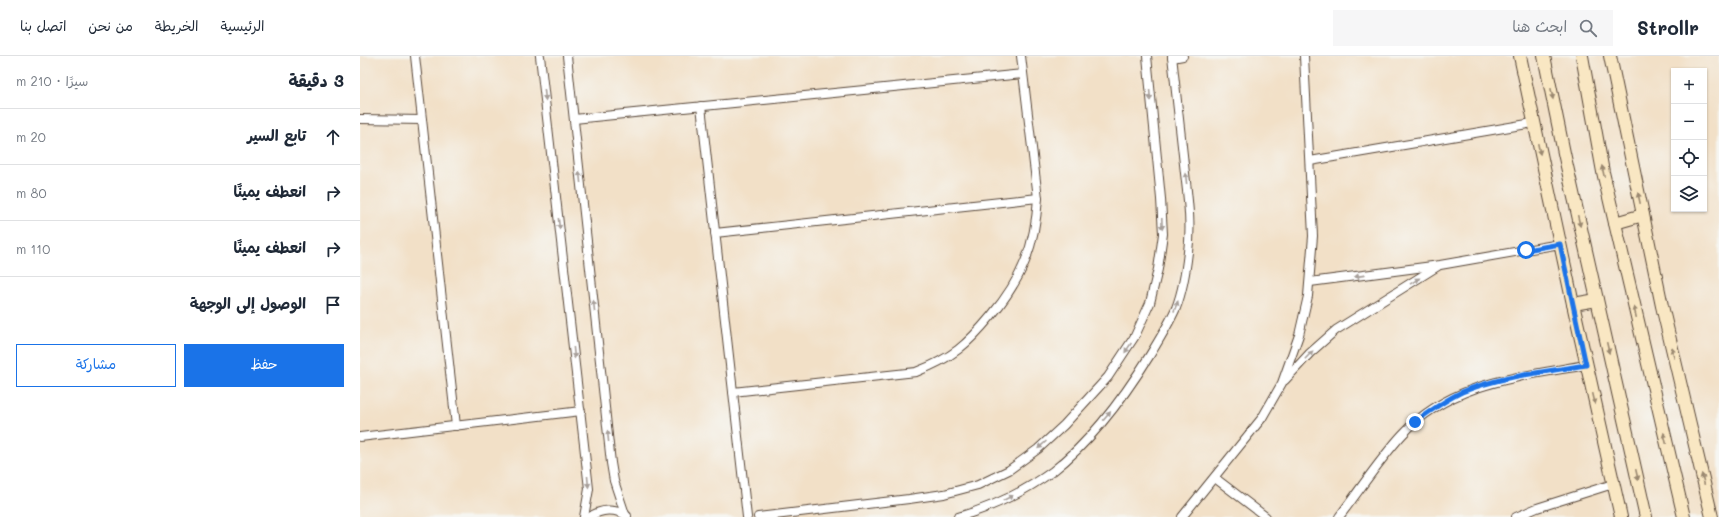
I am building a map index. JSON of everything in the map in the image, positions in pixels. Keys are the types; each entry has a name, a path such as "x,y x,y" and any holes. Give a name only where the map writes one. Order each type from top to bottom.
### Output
{"main road":[{"path":"1520,56 1533,123 1586,365 1621,517"},
{"path":"1544,56 1564,153 1646,517"},
{"path":"1582,56 1603,172 1684,517"},
{"path":"1610,56 1662,306 1712,517"},
{"path":"1615,223 1643,215"},
{"path":"1573,304 1597,300"}],"street":[{"path":"415,56 456,426"},
{"path":"540,56 589,489 584,517"},
{"path":"567,56 611,463 616,486 627,516"},
{"path":"733,392 916,372 938,364 958,351 975,335 998,308 1018,279 1033,240 1038,198 1020,56"},
{"path":"758,517 944,494 978,485 1009,470 1038,449 1064,425 1108,377 1135,336 1150,303 1159,262 1163,234 1147,56"},
{"path":"958,517 1002,502 1029,487 1054,470 1076,450 1116,405 1135,379 1165,330 1176,307 1184,281 1190,221 1172,57 1183,56"},
{"path":"1182,517 1262,418 1282,383 1299,334 1310,282 1313,236 1304,56"},
{"path":"574,119 1023,74"},
{"path":"700,106 747,517"},
{"path":"360,119 422,120"},
{"path":"1310,161 1533,123"},
{"path":"715,233 1038,198"},
{"path":"1310,282 1440,265 1560,244"},
{"path":"1282,383 1310,353 1336,330 1440,265"},
{"path":"1339,517 1402,435 1425,415 1445,401 1462,392 1499,380 1586,365"},
{"path":"360,437 581,411"},
{"path":"1215,478 1266,517"},
{"path":"1516,517 1537,508 1613,484"},
{"path":"590,517 602,511 614,511 627,516"}],"route":[{"path":"1415,422 1445,401 1462,392 1479,386 1499,380 1586,365 1560,244 1526,250"}]}
